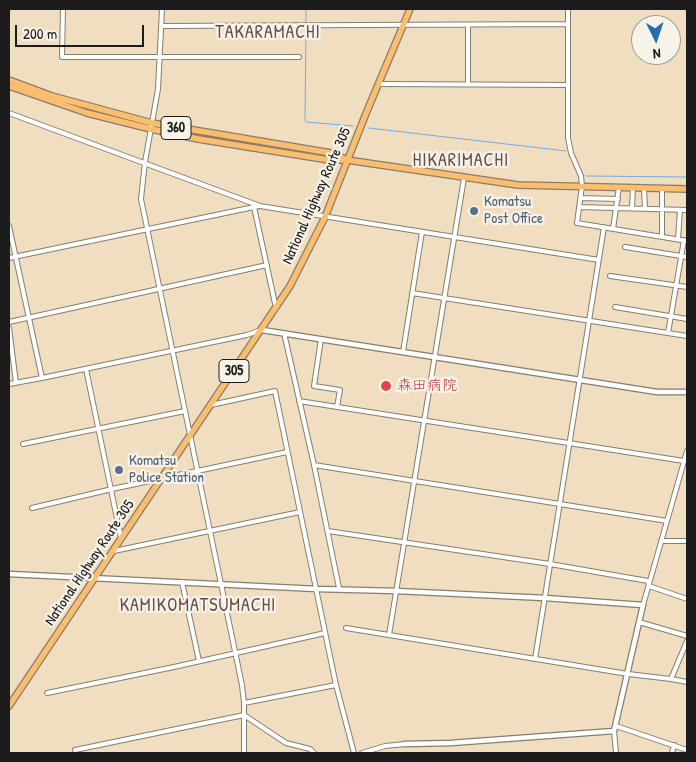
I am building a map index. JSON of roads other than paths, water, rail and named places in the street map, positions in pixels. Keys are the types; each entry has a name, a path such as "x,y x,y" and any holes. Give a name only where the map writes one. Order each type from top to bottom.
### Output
{"highway":[{"name":"National Highway Route 305","path":"9,706 290,286 325,217 410,9"},
{"name":"360","path":"9,80 52,96 198,139 329,160 347,160 518,185 687,189"},
{"name":"360","path":"9,86 87,113 151,126"}],"street":[{"path":"63,9 62,58 299,57"},
{"path":"162,9 158,89 140,192 235,653 244,703 244,753"},
{"path":"568,9 569,147 582,176 577,224 686,240 681,256 668,333"},
{"path":"161,26 568,24"},
{"path":"468,25 468,84"},
{"path":"379,84 568,84"},
{"path":"9,113 260,206 599,260"},
{"path":"389,635 464,178"},
{"path":"613,229 619,187"},
{"path":"632,208 633,187"},
{"path":"644,188 645,209"},
{"path":"662,188 662,237"},
{"path":"581,198 618,198"},
{"path":"9,258 260,206"},
{"path":"254,207 276,308"},
{"path":"580,207 687,210"},
{"path":"678,239 680,210"},
{"path":"9,226 42,378"},
{"path":"535,659 604,227"},
{"path":"403,352 422,232"},
{"path":"625,247 687,257"},
{"path":"9,322 267,266"},
{"path":"610,276 687,288"},
{"path":"412,293 687,336"},
{"path":"615,307 687,319"},
{"path":"9,328 11,361 16,383"},
{"path":"9,384 262,330 657,392 687,392"},
{"path":"284,333 339,588"},
{"path":"321,339 314,386 340,390 338,407"},
{"path":"86,369 121,538"},
{"path":"211,405 275,391 336,685 354,753"},
{"path":"299,401 684,461"},
{"path":"23,444 185,411"},
{"path":"616,753 615,728 643,605 687,451"},
{"path":"32,508 198,470 287,452"},
{"path":"314,465 667,521"},
{"path":"114,551 300,512"},
{"path":"328,531 550,564 648,581 648,586"},
{"path":"661,541 687,542"},
{"path":"9,574 317,589 396,590 643,605"},
{"path":"182,582 199,661"},
{"path":"648,586 687,599"},
{"path":"640,622 687,636"},
{"path":"346,628 687,682"},
{"path":"47,693 325,633"},
{"path":"671,679 687,642"},
{"path":"244,703 336,685"},
{"path":"75,750 244,715 286,743 310,749 314,753"},
{"path":"362,753 385,746 404,744 450,743 615,728 687,750"},
{"path":"672,753 674,745"}],"waterway":[{"path":"306,9 306,23"},
{"path":"306,28 305,120 306,122 353,126"},
{"path":"369,128 566,151"},
{"path":"586,176 687,177"}],"place":[{"name":"Komatsu Post Office","path":"474,211"},
{"name":"森田病院","path":"386,386"},
{"name":"Komatsu Police Station","path":"119,470"}],"district":[{"name":"TAKARAMACHI","path":"268,33"},
{"name":"HIKARIMACHI","path":"461,161"},
{"name":"KAMIKOMATSUMACHI","path":"198,606"}]}
